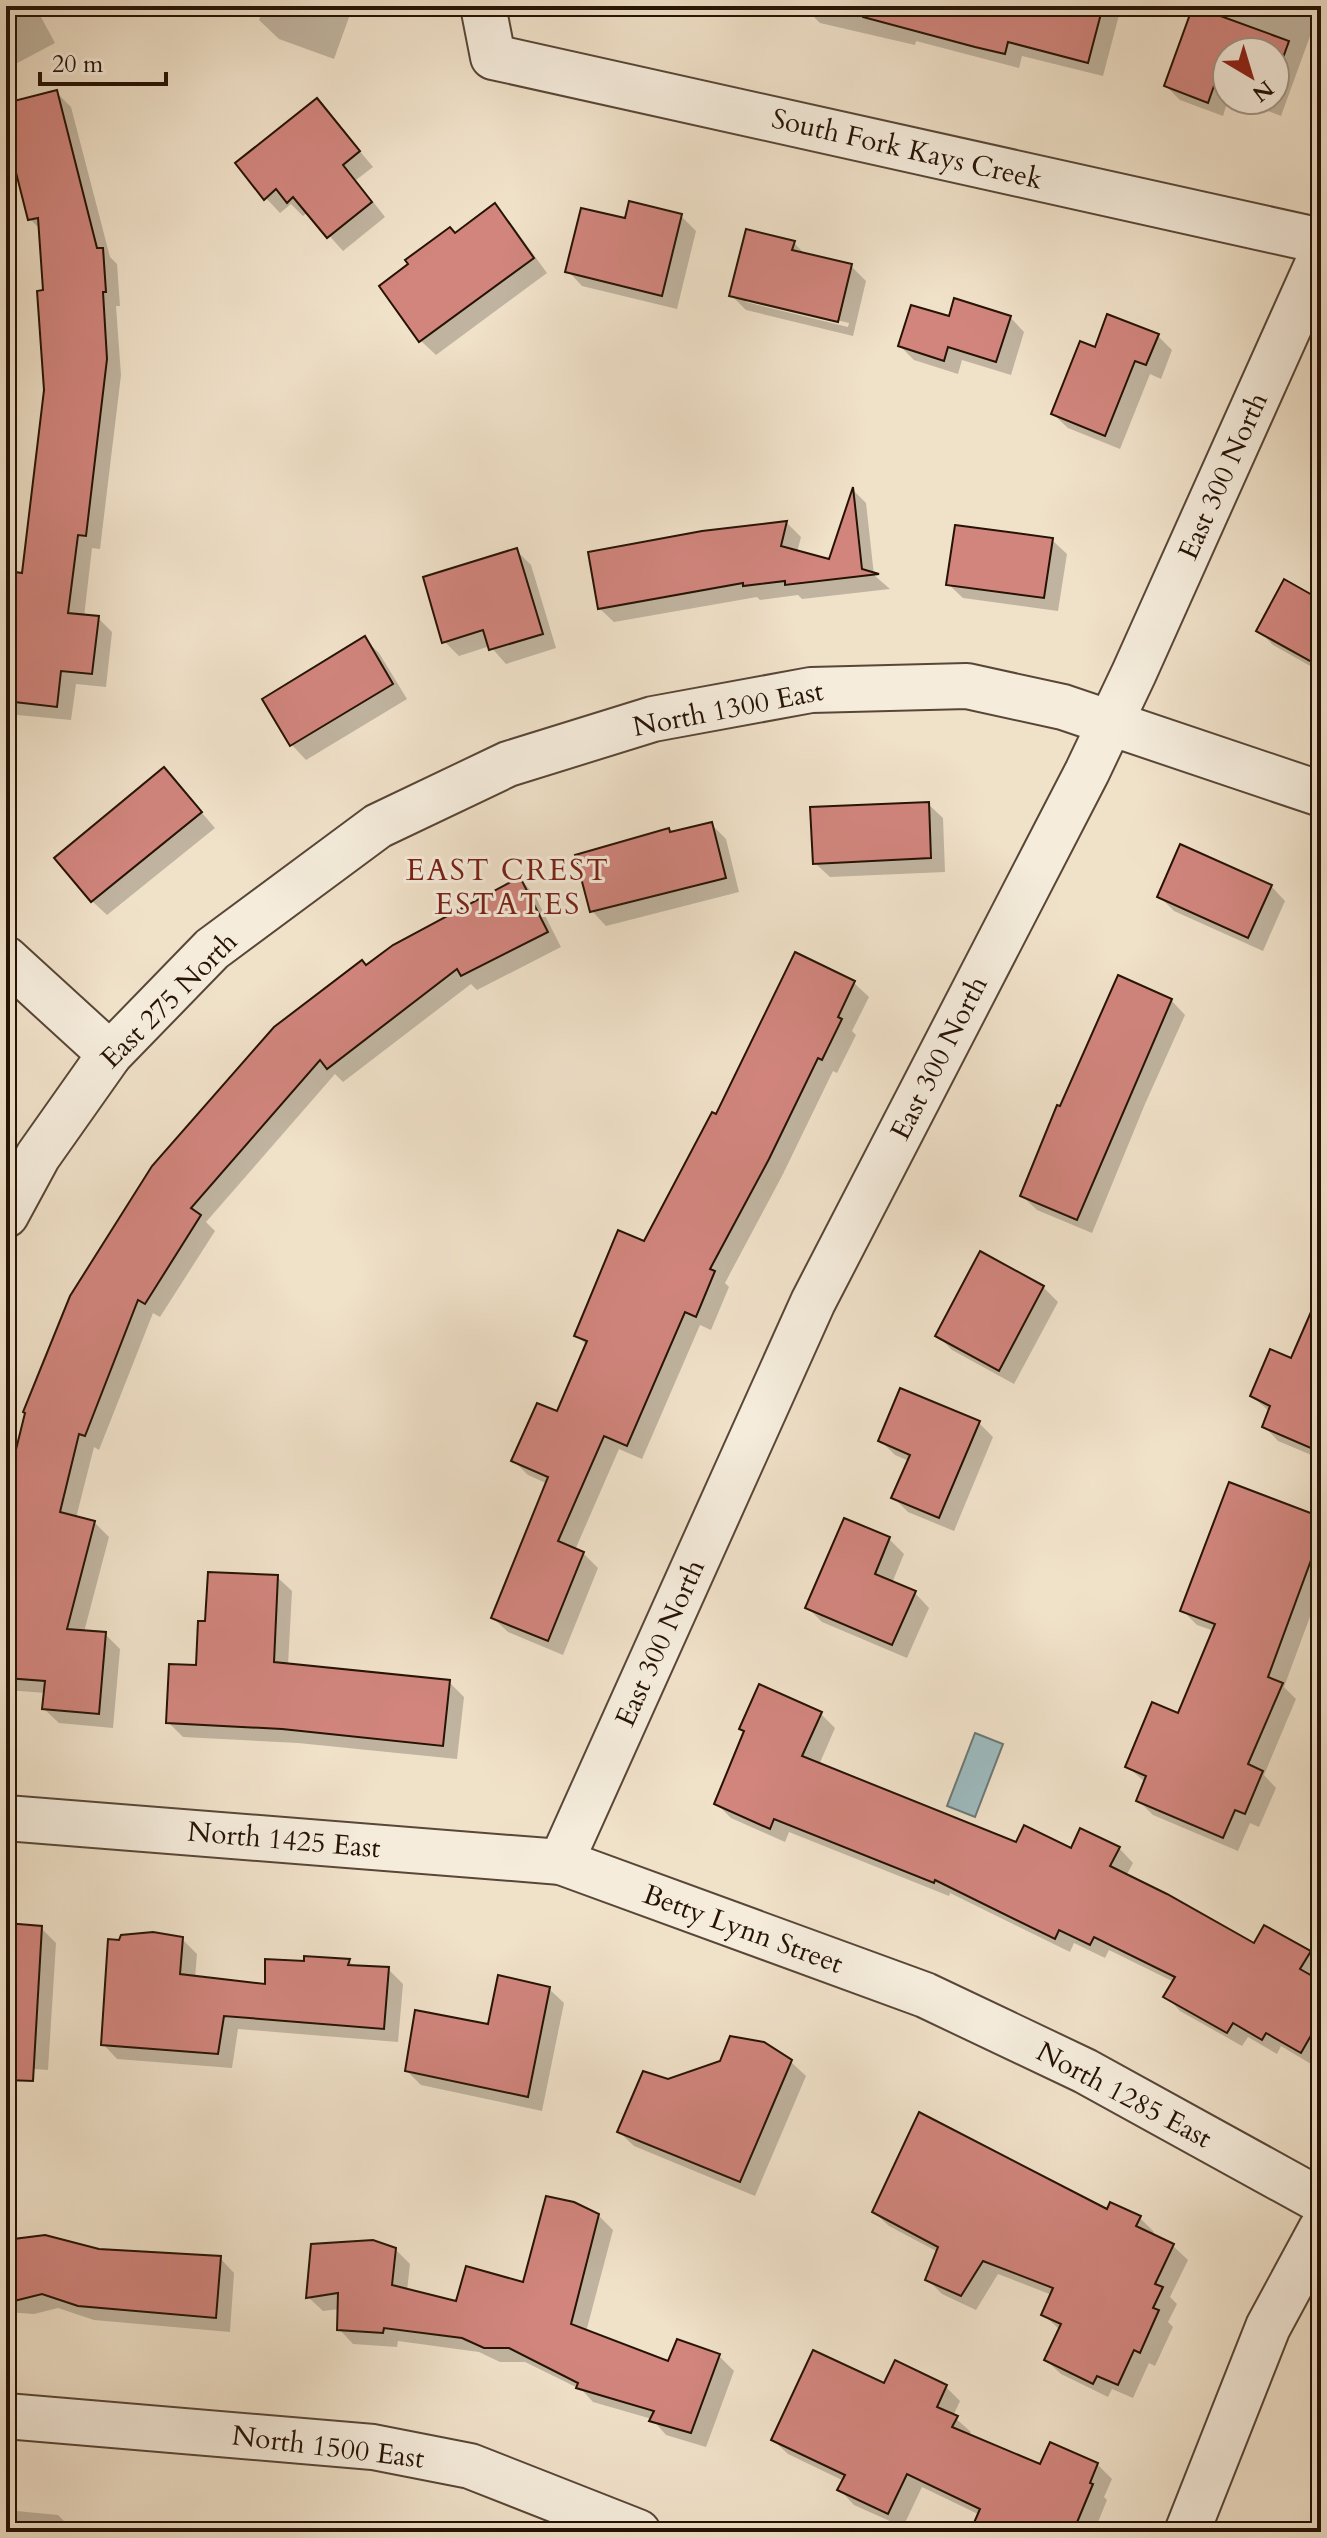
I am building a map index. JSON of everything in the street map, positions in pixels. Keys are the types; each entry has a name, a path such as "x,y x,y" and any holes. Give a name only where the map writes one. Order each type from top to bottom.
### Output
{"street":[{"name":"South Fork Kays Creek","path":"483,6 493,57 1321,241"},
{"name":"East 300 North","path":"561,1862 813,1302 1110,722 1321,256"},
{"name":"North 1300 East","path":"378,826 508,764 653,719 811,690 967,686 1063,707 1321,794"},
{"name":"East 275 North","path":"6,1215 38,1156 110,1054 212,949 378,826"},
{"path":"6,959 110,1054"},
{"name":"North 1425 East","path":"6,1818 561,1862"},
{"name":"Betty Lynn Street","path":"561,1862 925,1995"},
{"name":"North 1285 East","path":"925,1995 1085,2071 1321,2201"},
{"path":"1187,2532 1268,2327 1321,2229"},
{"name":"North 1500 East","path":"6,2416 373,2447 470,2466 638,2532"}],"water":[{"path":"975,1733 1003,1744 975,1817 947,1806"}],"building":[{"path":"864,6 1103,6 1088,63 1008,42 1005,54 975,47 863,17"},
{"path":"1193,6 1275,36 1211,36 1211,94 1208,103 1164,86"},
{"path":"57,90 97,248 103,248 107,359 86,536 78,535 68,613 99,616 92,674 61,671 57,707 6,701 6,650 15,572 22,573 44,390 37,291 43,290 38,218 28,220 6,133 6,103"},
{"path":"317,98 360,151 343,165 372,202 327,238 293,197 287,203 276,189 264,200 235,163"},
{"path":"629,201 682,214 662,296 565,272 581,208 625,218"},
{"path":"495,203 534,258 419,342 379,286 408,264 405,260 450,227 455,233"},
{"path":"746,229 795,241 792,250 852,264 838,322 729,296"},
{"path":"954,298 1011,316 996,362 948,347 944,361 898,346 911,305 949,316"},
{"path":"1107,314 1159,334 1146,365 1135,361 1105,436 1051,414 1080,341 1095,347"},
{"path":"853,487 862,569 879,574 785,585 785,581 743,586 743,583 598,609 588,552 702,531 787,521 781,546 829,559"},
{"path":"955,525 1053,538 1044,598 946,585"},
{"path":"517,548 543,634 489,650 483,630 442,643 423,577"},
{"path":"1284,579 1321,600 1321,667 1256,631"},
{"path":"365,636 393,684 290,746 262,699"},
{"path":"164,767 202,812 91,902 54,858"},
{"path":"929,802 931,858 813,864 810,807"},
{"path":"712,822 726,878 590,912 575,855 669,828 670,832"},
{"path":"1180,844 1272,885 1248,938 1157,897"},
{"path":"520,877 548,932 461,976 457,969 327,1069 320,1060 191,1208 201,1215 145,1304 138,1300 85,1436 79,1434 60,1512 95,1521 67,1629 106,1632 99,1714 42,1709 45,1681 6,1678 6,1490 23,1412 70,1296 152,1166 274,1027 362,960 366,965 393,945"},
{"path":"795,952 855,981 838,1017 842,1019 822,1060 818,1058 769,1159 710,1269 715,1271 696,1317 685,1312 627,1446 604,1436 558,1541 584,1552 548,1641 491,1618 548,1477 511,1461 537,1403 557,1411 587,1341 574,1336 618,1230 644,1241 712,1112 716,1114"},
{"path":"1118,975 1172,999 1077,1220 1020,1196 1057,1105 1060,1106"},
{"path":"980,1251 1044,1286 999,1371 935,1336"},
{"path":"1321,1289 1321,1430 1313,1449 1262,1427 1270,1406 1250,1396 1270,1349 1291,1358"},
{"path":"900,1388 980,1421 939,1518 891,1498 910,1455 878,1441"},
{"path":"1229,1482 1321,1517 1321,1533 1268,1677 1283,1683 1248,1764 1263,1771 1245,1814 1235,1810 1223,1838 1136,1801 1146,1776 1125,1767 1152,1702 1178,1713 1215,1624 1180,1611"},
{"path":"844,1518 890,1537 875,1574 916,1591 892,1645 805,1608"},
{"path":"208,1572 278,1575 274,1662 450,1680 443,1746 282,1729 166,1723 169,1664 196,1665 198,1621 205,1621"},
{"path":"759,1684 822,1712 802,1756 1016,1842 1024,1825 1071,1848 1080,1828 1120,1847 1110,1866 1254,1943 1264,1925 1311,1951 1300,1969 1321,1981 1321,2018 1301,2053 1266,2033 1262,2040 1233,2023 1227,2033 1163,1997 1175,1977 1094,1937 1090,1945 1059,1930 1055,1939 935,1880 934,1883 774,1819 770,1829 714,1804 744,1731 739,1729"},
{"path":"6,1923 42,1926 33,2081 6,2080"},
{"path":"153,1932 183,1937 180,1974 265,1984 265,1959 304,1961 304,1956 350,1959 348,1965 389,1967 384,2029 224,2016 218,2054 101,2045 108,1939 119,1940 121,1935"},
{"path":"498,1975 550,1987 528,2097 405,2071 415,2010 488,2024"},
{"path":"730,2036 764,2042 792,2060 740,2182 617,2132 643,2071 668,2079 720,2061"},
{"path":"919,2112 1107,2209 1110,2202 1141,2216 1136,2226 1174,2244 1155,2284 1163,2287 1153,2308 1159,2310 1140,2353 1134,2350 1118,2385 1097,2376 1093,2384 1044,2360 1061,2324 1041,2315 1053,2288 983,2261 961,2296 925,2280 938,2247 872,2212"},
{"path":"546,2196 574,2202 599,2214 571,2324 668,2361 677,2339 720,2354 691,2433 649,2421 654,2411 576,2388 578,2383 509,2348 484,2348 462,2338 384,2328 383,2333 337,2330 338,2293 306,2298 311,2244 373,2240 396,2248 392,2285 456,2301 466,2266 523,2282"},
{"path":"45,2235 99,2249 221,2256 216,2318 78,2306 42,2294 6,2303 6,2240"},
{"path":"813,2350 884,2383 895,2360 947,2385 937,2407 958,2416 952,2427 1040,2464 1050,2442 1098,2463 1090,2483 1093,2484 1073,2532 970,2532 980,2509 907,2474 888,2514 837,2490 845,2475 771,2440"}],"district":[{"name":"EAST CREST ESTATES","path":"508,887"}]}
